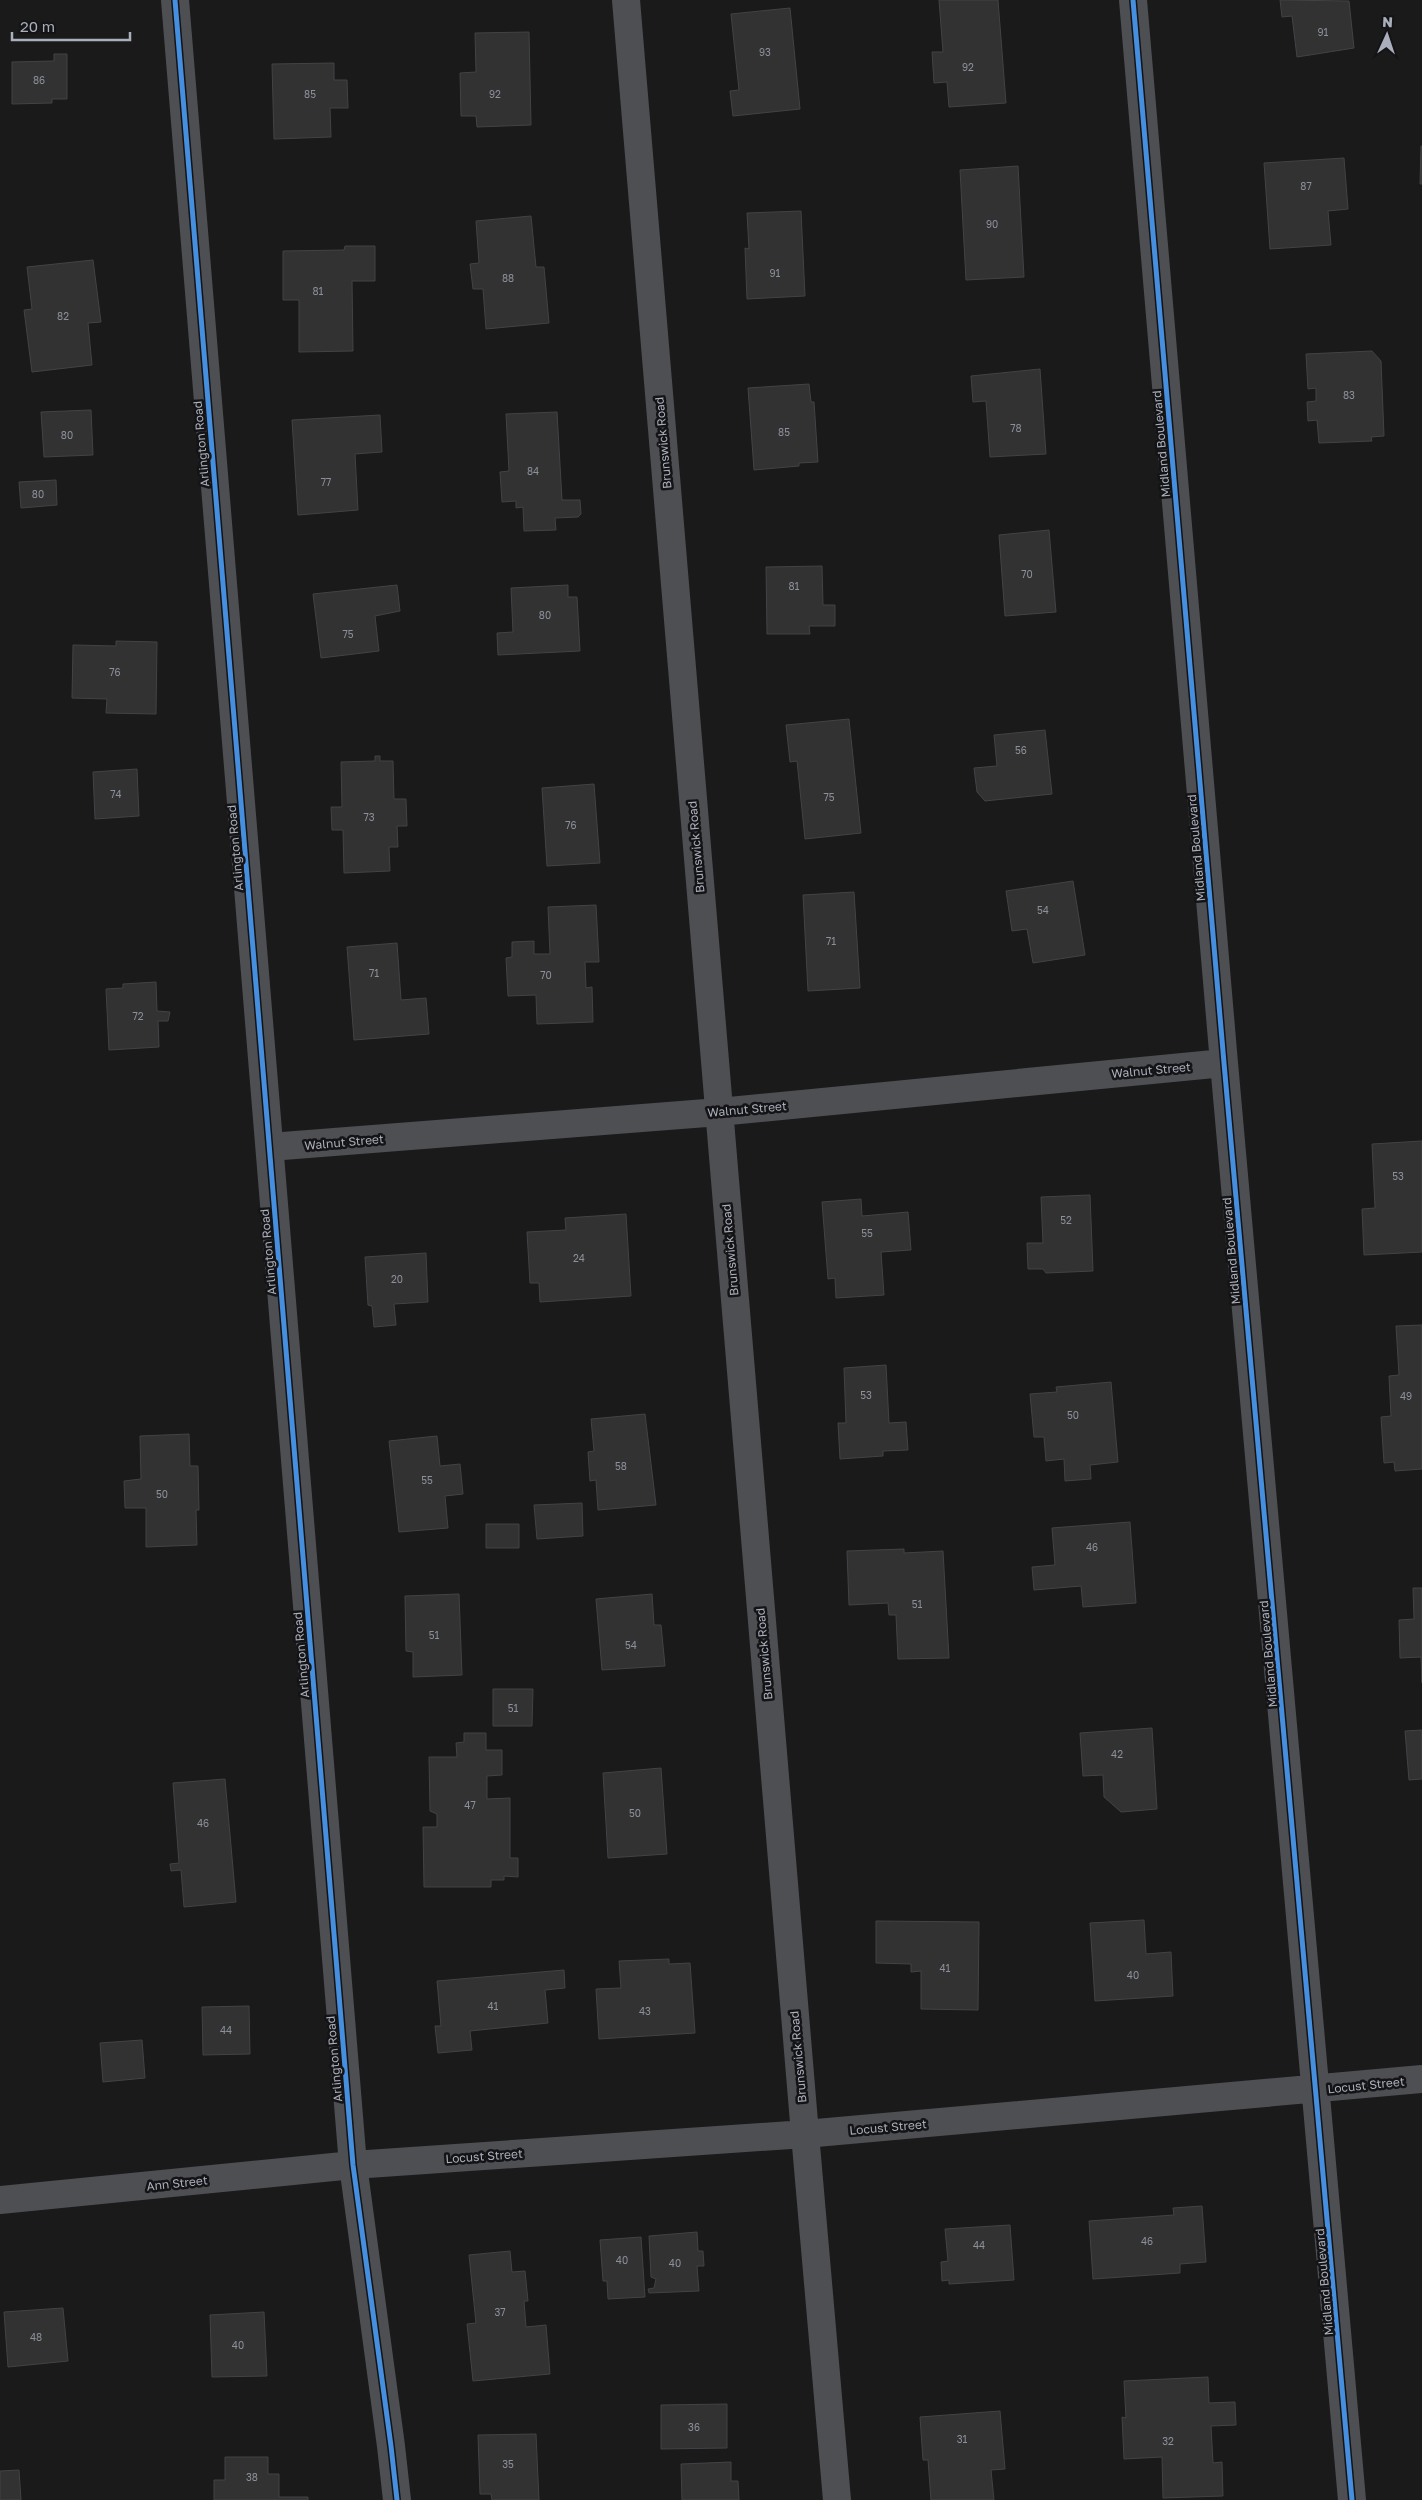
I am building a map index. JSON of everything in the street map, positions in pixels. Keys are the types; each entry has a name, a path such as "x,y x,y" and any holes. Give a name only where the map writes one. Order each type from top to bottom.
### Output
{"street":[{"name":"Arlington Road","path":"174,0 353,2165 397,2500"},
{"name":"Brunswick Road","path":"626,0 718,1112 837,2500"},
{"name":"Midland Boulevard","path":"1134,0 1224,1063 1317,2089 1352,2500"},
{"name":"Walnut Street","path":"270,1148 718,1112 1224,1063"},
{"name":"Locust Street","path":"353,2165 805,2134 1422,2079"},
{"name":"Ann Street","path":"0,2200 353,2165"}],"building":[{"path":"939,0 998,0 1006,103 949,107 947,82 934,83 932,52 943,52"},
{"path":"1280,0 1349,1 1354,48 1297,57 1292,16 1282,17"},
{"path":"790,8 800,109 733,116 730,91 739,90 731,14"},
{"path":"529,32 531,125 477,127 476,116 461,116 460,73 476,72 475,33"},
{"path":"54,54 67,54 67,99 52,99 52,103 12,104 12,62 54,61"},
{"path":"334,63 334,80 347,80 348,108 330,108 331,137 274,139 272,64"},
{"path":"1421,146 1422,184 1420,184"},
{"path":"1344,158 1348,209 1328,211 1331,245 1270,249 1264,163"},
{"path":"1018,166 1024,277 966,280 960,170"},
{"path":"801,211 805,296 747,299 745,248 749,249 747,213"},
{"path":"531,216 536,267 544,267 549,323 486,329 483,289 473,289 470,264 479,263 476,221"},
{"path":"345,246 375,246 375,281 352,281 353,351 299,352 299,300 283,300 283,251 344,250"},
{"path":"93,260 101,322 88,323 92,365 32,372 24,310 32,309 27,267"},
{"path":"1372,351 1381,361 1384,436 1371,437 1372,441 1319,443 1317,420 1308,421 1307,402 1316,401 1316,388 1308,389 1306,354"},
{"path":"1040,369 1046,454 990,457 986,401 973,402 971,376"},
{"path":"809,384 811,402 814,402 818,462 799,463 799,466 754,470 748,388"},
{"path":"91,410 93,455 44,457 41,412"},
{"path":"557,412 562,500 580,500 581,514 578,517 555,518 556,530 524,531 523,507 516,508 516,501 502,502 500,472 509,471 506,414"},
{"path":"380,415 382,452 355,454 358,510 298,515 292,420"},
{"path":"56,480 57,505 21,508 19,482"},
{"path":"1049,530 1056,612 1005,616 999,535"},
{"path":"822,566 823,605 835,605 835,626 809,626 810,634 767,634 766,567"},
{"path":"397,585 400,611 375,616 379,651 321,658 313,594"},
{"path":"568,585 568,597 577,597 580,651 498,655 497,633 513,632 511,588"},
{"path":"116,641 157,642 156,714 106,713 107,699 72,698 73,645 116,646"},
{"path":"849,719 861,833 805,839 797,761 790,762 786,725"},
{"path":"1045,730 1052,794 985,801 977,792 974,768 997,766 994,735"},
{"path":"375,756 380,756 380,761 393,761 394,799 406,799 407,826 397,826 398,847 389,847 390,871 344,873 343,830 332,830 331,807 342,807 341,762 375,761"},
{"path":"137,769 139,816 95,819 93,772"},
{"path":"594,784 600,863 547,866 542,788"},
{"path":"1073,881 1085,955 1033,963 1027,929 1012,931 1006,891"},
{"path":"854,892 860,988 808,991 803,895"},
{"path":"596,905 599,962 585,962 586,988 592,987 593,1022 537,1024 536,995 508,996 506,958 512,957 512,942 534,941 534,954 550,954 548,907"},
{"path":"397,943 401,1000 426,998 429,1034 354,1040 347,947"},
{"path":"156,982 157,1011 170,1012 168,1021 158,1021 159,1047 109,1050 106,989 123,988 123,984"},
{"path":"1422,1141 1422,1252 1364,1255 1362,1209 1375,1208 1372,1144"},
{"path":"1090,1195 1093,1271 1046,1273 1043,1269 1028,1269 1027,1243 1043,1243 1041,1197"},
{"path":"861,1199 862,1216 908,1212 911,1250 881,1252 884,1295 836,1298 835,1278 828,1279 822,1202"},
{"path":"626,1214 631,1296 540,1302 539,1283 530,1283 527,1232 566,1230 565,1218"},
{"path":"426,1253 428,1302 394,1304 396,1325 374,1327 372,1306 368,1305 365,1257"},
{"path":"1422,1325 1422,1469 1395,1471 1394,1462 1384,1463 1381,1417 1391,1416 1389,1376 1399,1375 1396,1326"},
{"path":"886,1365 889,1423 906,1422 908,1450 883,1451 883,1456 840,1459 838,1423 846,1423 844,1368"},
{"path":"1111,1382 1118,1462 1090,1465 1091,1479 1065,1481 1064,1459 1046,1461 1044,1437 1034,1437 1030,1394 1057,1392 1056,1387"},
{"path":"645,1414 656,1505 598,1510 596,1480 590,1481 588,1452 594,1451 591,1419"},
{"path":"189,1434 190,1466 198,1466 199,1510 196,1510 197,1545 146,1547 146,1508 125,1508 124,1481 141,1479 140,1436"},
{"path":"437,1436 440,1466 460,1464 463,1494 445,1496 448,1528 399,1532 389,1441"},
{"path":"582,1503 583,1536 537,1539 534,1505"},
{"path":"1130,1522 1136,1603 1083,1607 1081,1586 1034,1590 1032,1567 1055,1565 1052,1528"},
{"path":"486,1524 519,1524 519,1548 486,1548"},
{"path":"904,1549 904,1553 943,1551 949,1658 898,1659 896,1615 889,1615 888,1603 849,1605 847,1551"},
{"path":"1413,1588 1422,1588 1422,1683 1421,1657 1400,1658 1399,1620 1414,1619"},
{"path":"459,1594 462,1675 413,1677 413,1652 406,1651 405,1596"},
{"path":"652,1594 654,1625 661,1625 665,1666 602,1670 596,1599"},
{"path":"493,1689 533,1689 532,1726 493,1726"},
{"path":"1152,1728 1157,1809 1121,1812 1104,1797 1103,1775 1083,1776 1080,1733"},
{"path":"1422,1730 1422,1779 1409,1780 1405,1731"},
{"path":"464,1733 486,1733 486,1750 502,1750 502,1775 487,1776 487,1799 510,1798 510,1858 518,1858 518,1877 504,1876 504,1880 491,1880 491,1887 424,1887 423,1827 437,1827 437,1814 430,1811 429,1757 457,1757 456,1743 464,1742"},
{"path":"661,1768 667,1854 608,1858 603,1773"},
{"path":"225,1779 236,1902 184,1907 181,1870 171,1871 170,1864 179,1863 173,1783"},
{"path":"1144,1920 1146,1954 1171,1952 1173,1996 1095,2001 1090,1923"},
{"path":"876,1921 979,1922 978,2010 921,2009 921,1971 911,1972 911,1964 876,1963"},
{"path":"669,1959 669,1964 690,1963 695,2033 599,2039 596,1989 621,1988 619,1961"},
{"path":"564,1970 565,1988 545,1990 548,2023 470,2031 472,2050 438,2053 435,2026 441,2026 437,1981"},
{"path":"249,2006 250,2054 203,2055 202,2007"},
{"path":"142,2040 145,2078 103,2082 100,2043"},
{"path":"1202,2206 1206,2262 1180,2264 1180,2273 1093,2279 1089,2221 1174,2215 1173,2208"},
{"path":"1010,2225 1014,2280 949,2284 949,2280 942,2281 941,2262 948,2261 945,2229"},
{"path":"697,2232 698,2251 703,2251 704,2266 697,2266 699,2291 649,2293 648,2289 654,2288 656,2279 651,2277 649,2236"},
{"path":"641,2237 645,2297 608,2299 607,2281 603,2281 600,2240"},
{"path":"510,2251 512,2272 525,2271 528,2301 524,2301 526,2327 546,2325 550,2374 473,2381 467,2324 476,2323 469,2255"},
{"path":"63,2308 68,2361 8,2367 4,2312"},
{"path":"264,2312 267,2376 212,2377 210,2315"},
{"path":"1208,2377 1209,2403 1235,2402 1236,2425 1211,2426 1213,2463 1222,2462 1223,2496 1163,2498 1162,2457 1124,2459 1122,2417 1126,2418 1124,2381"},
{"path":"727,2404 727,2448 661,2449 661,2405"},
{"path":"1000,2411 1005,2469 991,2470 994,2500 931,2500 928,2460 923,2460 920,2417"},
{"path":"536,2434 539,2500 492,2500 491,2494 480,2494 478,2435"},
{"path":"225,2457 268,2457 268,2474 279,2474 279,2497 308,2497 308,2500 214,2500 214,2480 225,2480"},
{"path":"731,2462 731,2481 738,2481 739,2500 682,2500 681,2464"},
{"path":"19,2470 21,2500 0,2500 0,2471"}],"cycle path":[{"path":"175,0 353,2165 397,2500"},
{"path":"1133,0 1224,1063 1352,2500"}]}
